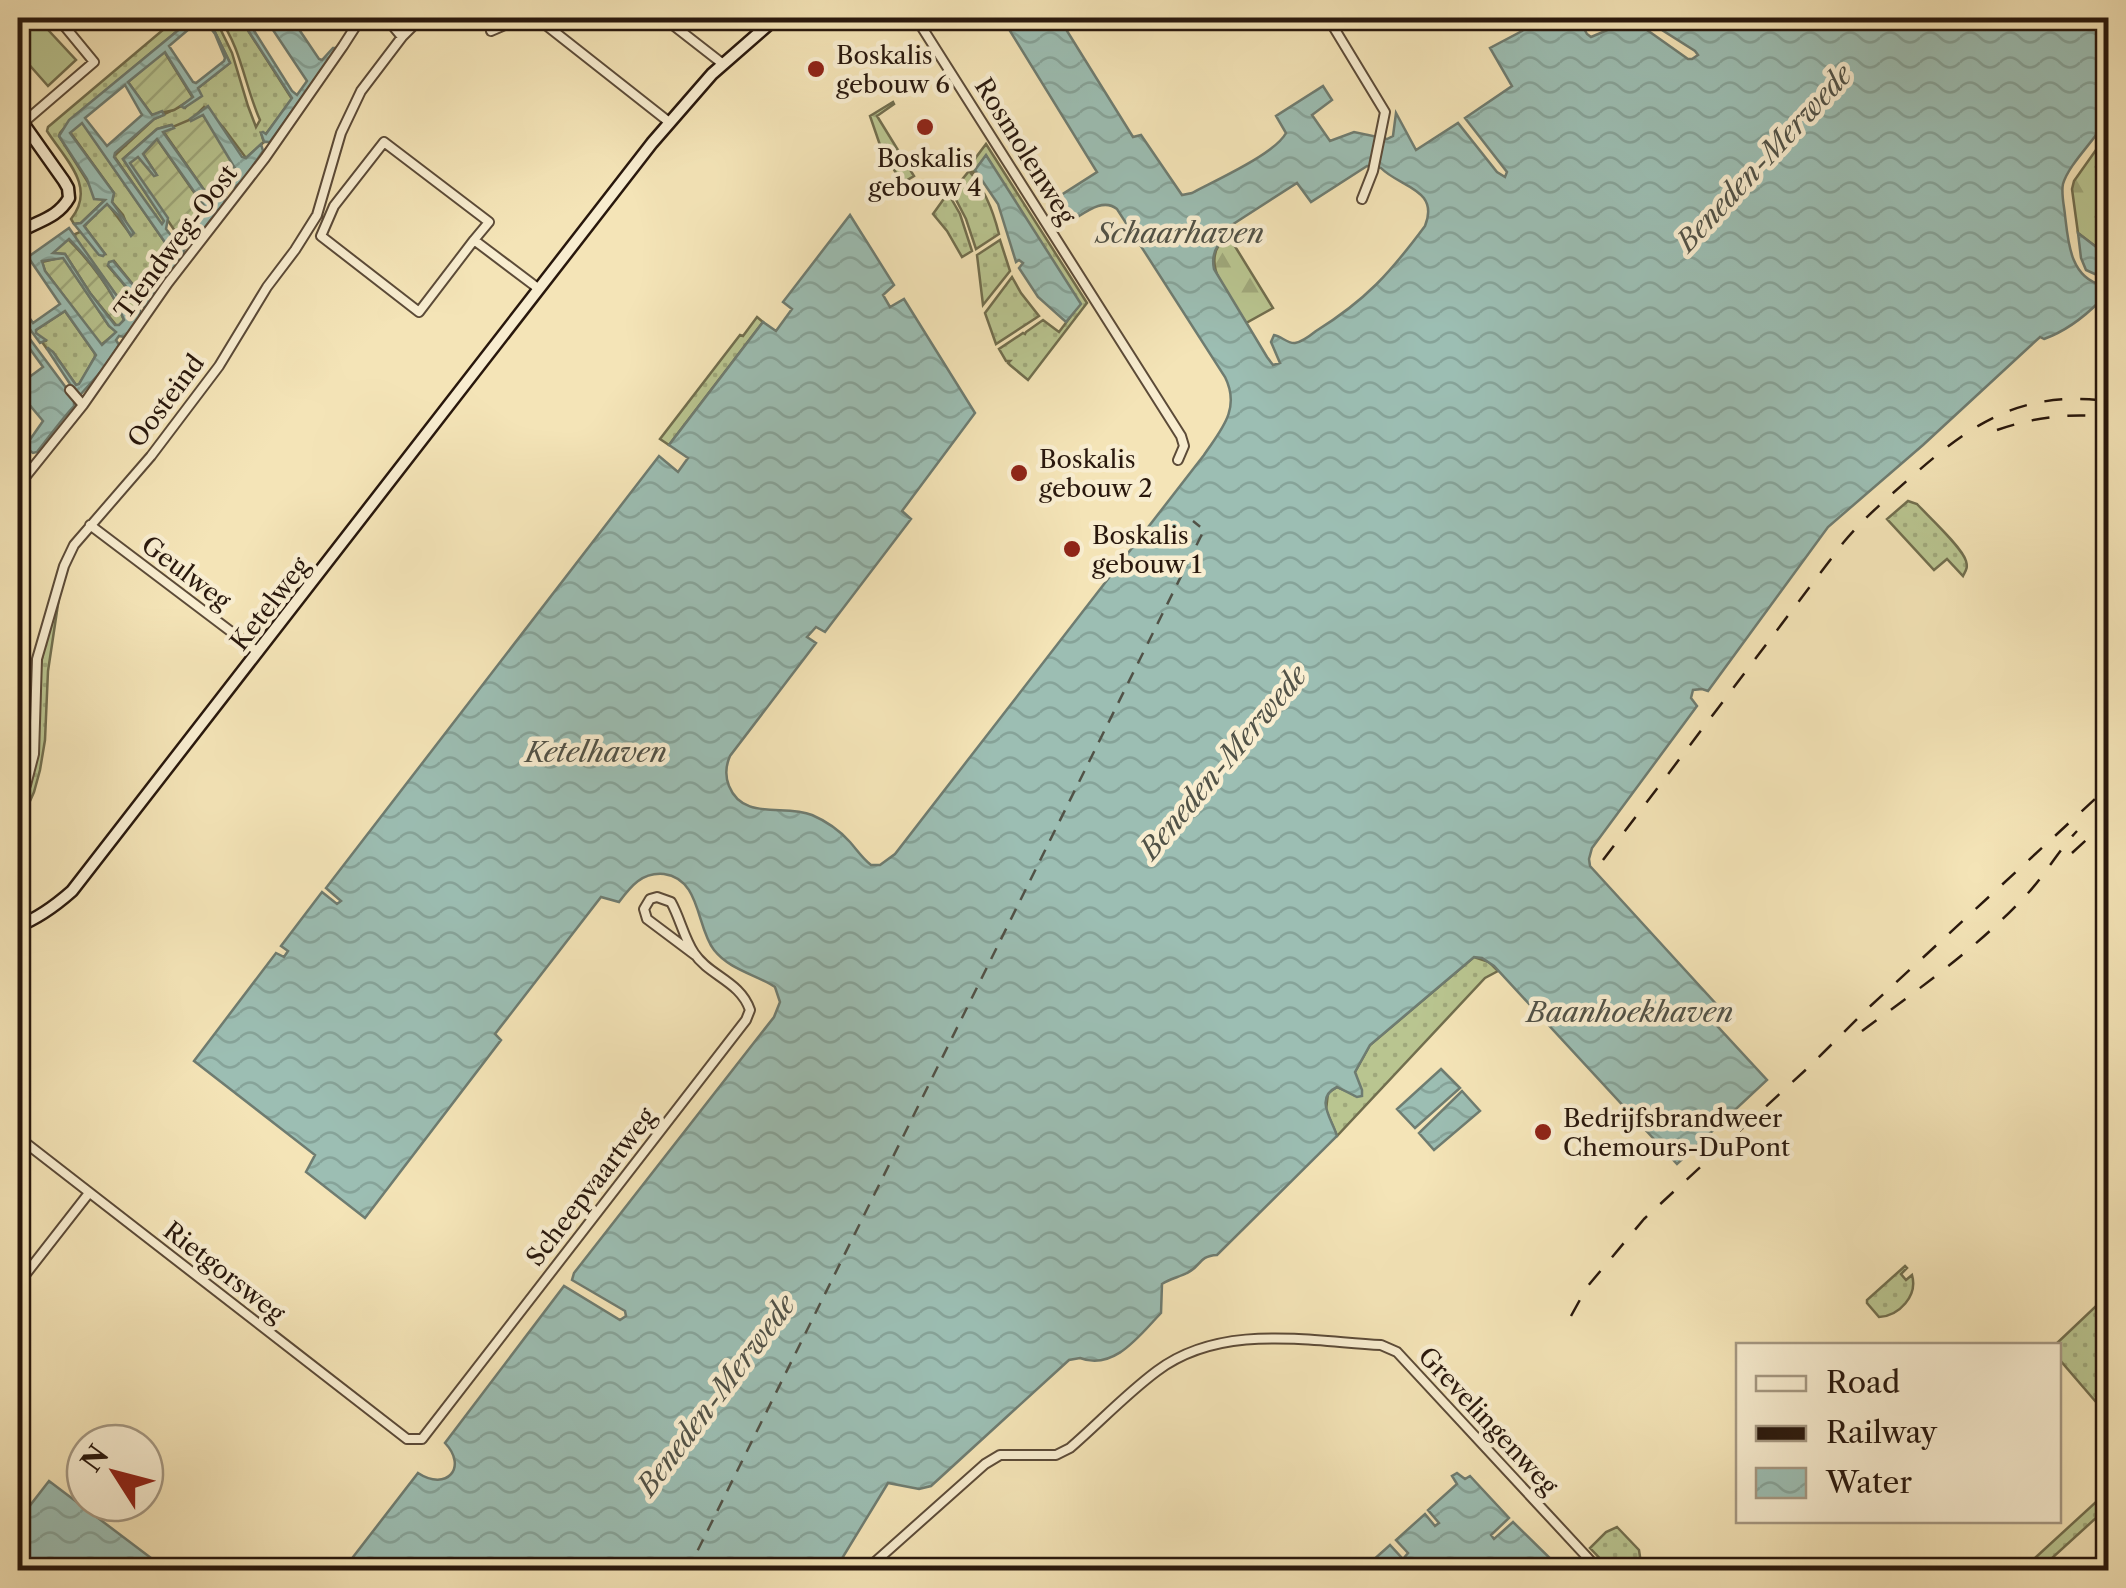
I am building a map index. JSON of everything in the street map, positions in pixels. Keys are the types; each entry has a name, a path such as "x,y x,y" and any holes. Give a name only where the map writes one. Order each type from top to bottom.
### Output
{"street":[{"path":"18,237 62,209 69,198 64,181 20,119 94,62 57,18"},
{"path":"66,28 78,18"},
{"name":"Tiendweg-Oost","path":"18,486 282,133 361,18"},
{"path":"386,18 402,36"},
{"name":"Oosteind","path":"18,804 34,754 36,659 64,566 74,546 151,456 218,366 317,215 342,133 361,91 402,36 421,18"},
{"path":"491,31 520,18"},
{"path":"538,18 669,122"},
{"path":"664,18 723,64"},
{"name":"Ketelweg","path":"18,926 44,913 72,891 669,122 723,64 776,18"},
{"name":"Rosmolenweg","path":"916,18 1181,436 1184,446 1178,460"},
{"path":"1328,18 1385,112 1373,171 1362,199"},
{"path":"384,142 488,222 474,240 419,312 321,236 334,206 384,142"},
{"path":"474,240 539,289"},
{"path":"70,390 80,403"},
{"name":"Geulweg","path":"90,525 258,652"},
{"name":"Scheepvaartweg","path":"407,1439 422,1439 746,1020 750,1010 741,992 647,919 644,909 650,899 671,902 695,955"},
{"name":"Rietgorsweg","path":"18,1137 407,1439"},
{"path":"18,1284 89,1193"},
{"name":"Grevelingenweg","path":"866,1570 1000,1455 1056,1455 1070,1448 1158,1370 1186,1354 1214,1344 1268,1339 1381,1345 1397,1352 1599,1570"}],"green space":[{"path":"37,18 76,60 48,86 18,52 18,35"},
{"path":"177,18 193,18 76,115 60,133 89,184 105,200 81,223 74,224 71,219 81,196 80,184 48,127"},
{"path":"208,18 215,18 232,53 256,127 260,120 233,42 219,18 240,18 292,99 266,134 261,133 264,142 246,158 204,107 191,120 174,128 171,125 157,129 123,159 165,222 161,224 114,156 154,119 181,106 185,108 198,88 230,63"},
{"path":"164,51 193,98 174,110 152,115 128,82"},
{"path":"893,102 877,116 914,176 902,183 881,148 870,116"},
{"path":"203,114 237,170 213,198 163,131"},
{"path":"82,122 171,251 143,292 114,261 108,266 139,302 136,309 124,306 75,238 82,231 99,254 105,254 84,226 107,203 131,235 123,215 112,202 114,193 70,132"},
{"path":"2108,133 2108,256 2078,233 2072,189"},
{"path":"157,139 205,208 181,240 129,163 138,156 156,174 143,154"},
{"path":"986,144 1087,303 1028,380 1006,361 999,349 1043,320 1059,332 1080,304 986,156 973,173 968,168"},
{"path":"969,171 988,200 999,234 976,249 952,192"},
{"path":"948,193 960,214 972,251 962,257 933,214"},
{"path":"1228,235 1273,308 1246,323 1215,267 1219,245"},
{"path":"68,239 114,298 124,320 119,326 90,293 65,254 52,253"},
{"path":"1000,240 1010,271 983,305 977,255"},
{"path":"63,257 117,332 101,345 45,271 42,262"},
{"path":"1012,277 1039,316 996,344 985,313"},
{"path":"65,311 96,355 79,385 35,333"},
{"path":"757,317 763,322 669,445 660,439 740,335"},
{"path":"1908,501 1917,504 1958,548 1967,563 1963,576 1947,559 1934,570 1887,519"},
{"path":"60,591 48,671 40,770 18,828 18,813 30,778 39,674"},
{"path":"1474,957 1489,962 1498,971 1485,978 1337,1136 1326,1110 1328,1093 1337,1087 1349,1092 1370,1045"},
{"path":"1905,1266 1901,1274 1906,1280 1912,1275 1909,1297 1893,1313 1879,1317 1867,1300"},
{"path":"2095,1307 2108,1322 2108,1416 2061,1361 2061,1343 2057,1343"},
{"path":"2106,1498 2108,1507 2039,1570 2022,1570 2097,1501"},
{"path":"1617,1527 1639,1550 1642,1570 1611,1570 1590,1548"}],"water":[{"path":"193,18 202,18 169,46 196,83 225,58 203,18 208,18 230,63 198,88 202,96 184,108 181,106 193,97 165,52 128,82 152,115 162,111 164,115 154,119 114,157 162,224 164,221 123,159 157,129 172,125 174,128 163,132 212,198 236,170 203,115 190,119 208,106 242,157 246,158 261,144 263,151 242,182 227,191 224,203 186,246 146,307 109,262 113,261 142,292 171,251 82,123 70,133 114,193 112,202 134,233 131,236 107,204 84,226 103,256 74,224 81,223 105,200 94,199 87,179 59,136 69,120","holes":["125,85 142,115 107,146 85,118","157,139 205,207 177,243 166,229 168,218 130,163 138,157 157,175 143,154"]},
{"path":"240,18 246,18 297,95 307,81 265,18 276,29 288,21 294,22 319,59 335,48 270,142 264,142 261,133 266,134 292,98"},
{"path":"1002,18 1059,18 1133,137 1141,135 1182,195 1270,150 1286,133 1276,116 1323,86 1332,100 1312,115 1330,141 1354,132 1387,139 1393,136 1396,113 1416,150 1458,123 1505,177 1507,172 1465,118 1512,86 1490,48 1522,31 1516,18 1578,18 1591,37 1617,26 1640,25 1692,59 1698,55 1695,51 1643,18 2108,18 2110,78 2106,120 2073,165 2062,191 2077,267 2091,281 2102,285 2106,279 2086,270 2078,233 2108,256 2108,307 2099,302 2067,328 2044,339 2040,337 1828,527 1708,691 1693,690 1691,698 1697,706 1592,848 1590,866 1717,1005 1707,1015 1767,1080 1677,1164 1494,966 1474,957 1370,1045 1355,1072 1362,1096 1337,1087 1327,1097 1326,1109 1337,1136 1217,1255 1206,1257 1192,1270 1162,1284 1161,1313 1135,1341 1104,1360 1069,1360 931,1486 919,1489 888,1483 835,1570 343,1570 418,1473 438,1480 451,1474 455,1460 445,1443 564,1286 620,1320 626,1316 625,1311 572,1280 574,1273 774,1017 780,1002 775,987 735,967 714,950 691,894 676,878 656,874 643,878 619,902 601,897 495,1034 501,1040 365,1218 306,1172 315,1155 194,1061 276,953 284,957 288,951 281,946 322,892 337,904 341,901 326,888 659,456 678,472 688,458 669,445 763,322 776,331 792,309 783,302 850,215 894,285 883,295 890,307 904,299 975,413 902,511 911,519 825,632 816,627 807,637 816,643 730,756 727,774 735,797 744,804 817,817 842,834 871,865 880,865 895,854 1204,455 1230,409 1225,377 1117,209 1099,206 1069,222 1055,199 1097,172","holes":["1367,166 1381,168 1422,196 1427,204 1425,226 1376,284 1334,320 1298,342 1274,335 1271,342 1280,363 1273,365 1214,269 1214,254 1228,235 1227,228 1297,183 1311,202"]},
{"path":"986,155 1081,304 1066,322 1038,297 1019,268 1023,263 1016,262 998,204 975,170"},
{"path":"69,228 124,306 140,310 133,328 116,340 119,345 104,368 33,453 22,443 18,429 29,441 43,421 18,391 18,377 24,381 43,367 30,349 18,357 18,350 26,343 18,332 18,323 70,393 74,390 47,349 76,385 96,355 65,311 36,330 46,340 40,343 18,313 18,302 33,323 60,304 28,257","holes":["69,239 114,298 124,320 119,325 90,293 65,254 53,253","63,258 116,332 102,345 45,271 42,261"]},
{"path":"1441,1069 1460,1088 1415,1128 1397,1109"},
{"path":"1462,1091 1480,1111 1434,1150 1419,1133"},
{"path":"1457,1473 1465,1479 1470,1476 1509,1518 1491,1535 1494,1539 1513,1522 1562,1570 1362,1570 1390,1545 1403,1559 1408,1553 1396,1540 1425,1514 1435,1526 1439,1523 1428,1510 1457,1484 1452,1476"},
{"path":"49,1481 65,1493 65,1523 105,1523 159,1564 155,1570 18,1570 18,1521"}],"ferry route":[{"path":"688,1570 1204,530 1193,521"}],"railway":[{"path":"1603,860 1843,543 1883,502 1954,442 1999,415 2049,401 2108,401"},
{"path":"1997,430 2052,417 2108,417"},
{"path":"1571,1316 1587,1287 1644,1219 2108,787"},
{"path":"2072,853 2108,820"},
{"path":"1862,1031 1990,930 2029,892 2077,831"},
{"path":"2082,1570 2108,1546"}],"place":[{"name":"Boskalis gebouw 6","path":"816,69"},
{"name":"Boskalis gebouw 4","path":"925,127"},
{"name":"Boskalis gebouw 2","path":"1019,473"},
{"name":"Boskalis gebouw 1","path":"1072,549"},
{"name":"Bedrijfsbrandweer Chemours-DuPont","path":"1543,1132"}],"water label":[{"name":"Beneden-Merwede","path":"1764,158"},
{"name":"Schaarhaven","path":"1180,233"},
{"name":"Ketelhaven","path":"596,752"},
{"name":"Beneden-Merwede","path":"1223,762"},
{"name":"Baanhoekhaven","path":"1630,1012"},
{"name":"Beneden-Merwede","path":"716,1395"}]}
